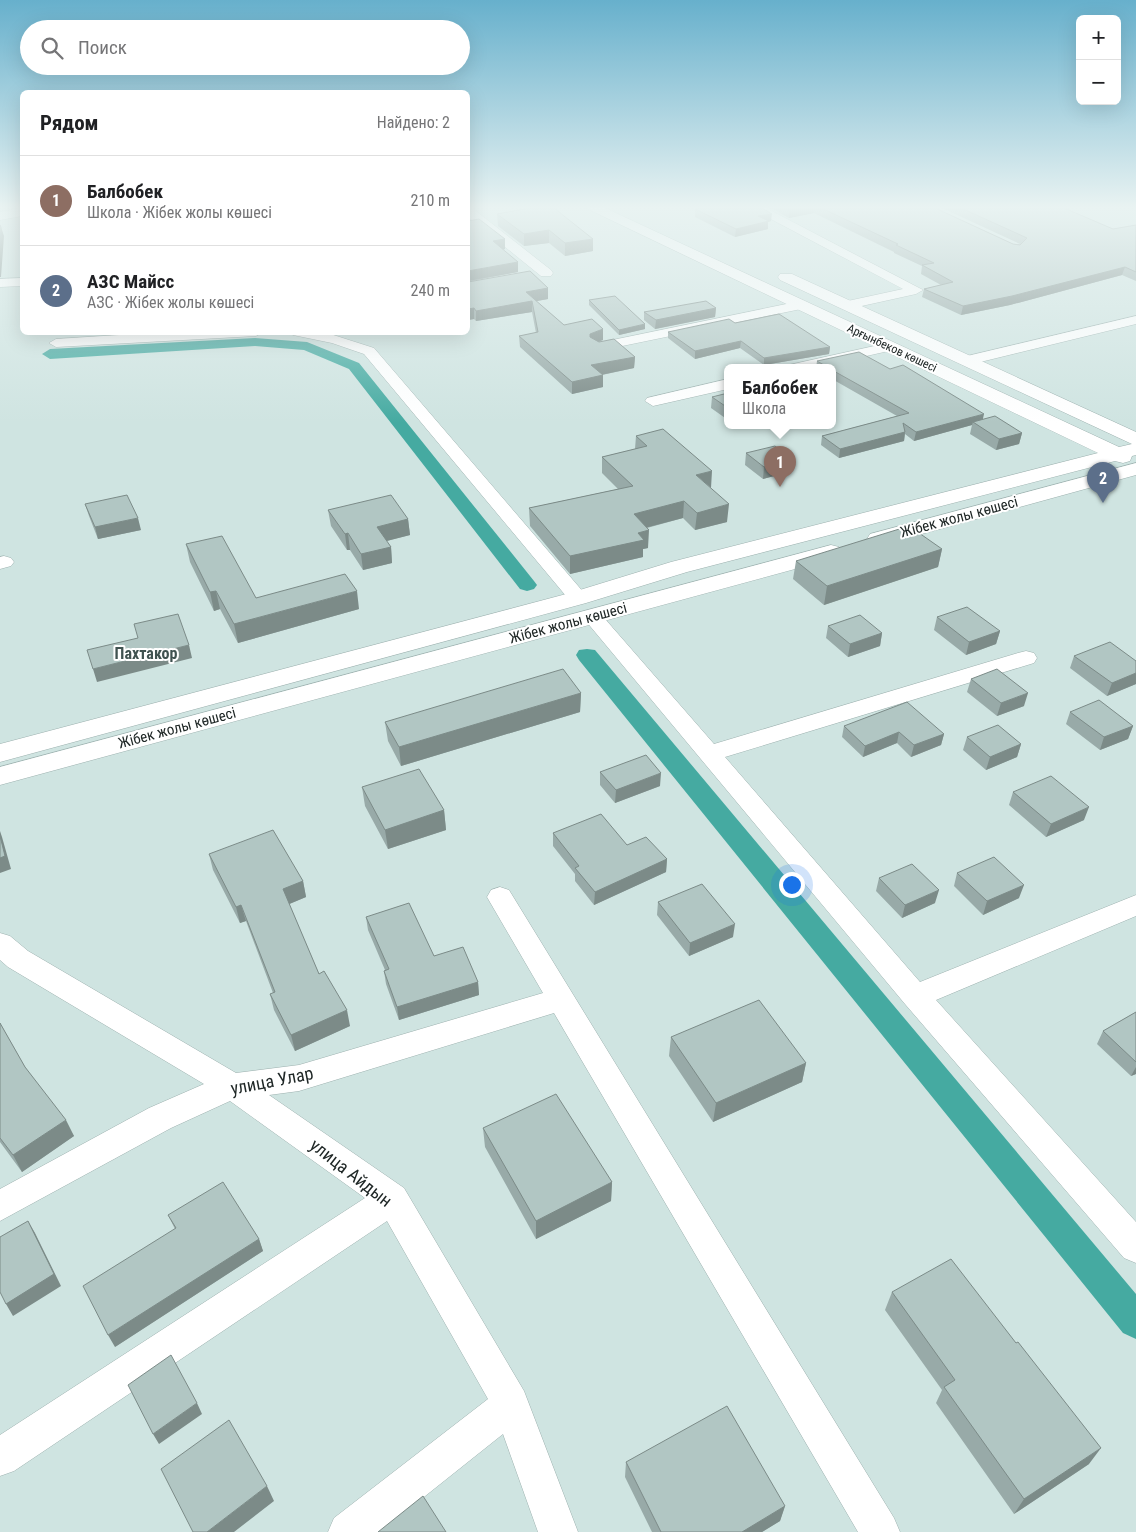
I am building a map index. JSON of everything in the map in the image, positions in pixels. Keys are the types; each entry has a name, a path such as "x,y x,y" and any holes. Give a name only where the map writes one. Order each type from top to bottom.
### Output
{"main road":[{"name":"Арғынбеков көшесі","path":"746,279 1131,459"},
{"name":"Арғынбеков көшесі","path":"790,279 1136,439"},
{"path":"1032,414 1056,455"},
{"path":"1095,420 1136,428"},
{"name":"Жібек жолы көшесі","path":"0,776 585,607 680,567 1056,455 1131,459"},
{"name":"Жібек жолы көшесі","path":"0,753 585,607 856,545 1131,459"}],"street":[{"path":"848,305 916,290 895,279"},
{"path":"0,283 20,282"},
{"path":"598,348 801,305"},
{"path":"968,360 1136,320"},
{"path":"56,344 200,335"},
{"path":"314,335 336,339 369,351 915,996 1136,1247"},
{"path":"369,335 369,351"},
{"path":"812,364 888,347"},
{"path":"653,401 724,385"},
{"path":"709,754 1026,658"},
{"path":"500,897 880,1532"},
{"path":"915,996 1136,905"},
{"name":"улица Айдын","path":"0,944 18,959 234,1086 392,1199 511,1404 558,1532"},
{"name":"улица Улар","path":"0,1206 160,1118 234,1086 299,1078 561,999"},
{"path":"0,1457 392,1199"},
{"path":"348,1532 511,1404"}],"building":[{"path":"482,279 539,279 548,288 526,292 564,325 592,319 603,329 590,334 590,337 599,342 614,339 635,357 591,365 603,375 572,382 519,336 538,332 532,301 476,311 474,308 470,309 470,282"},
{"path":"948,279 1076,279 963,306 924,289 953,282"},
{"path":"615,296 645,324 619,330 589,300"},
{"path":"706,301 716,308 656,320 644,312"},
{"path":"779,314 830,347 764,358 741,341 695,351 668,332 729,319 735,323"},
{"path":"859,352 890,369 903,365 984,414 916,432 903,423 905,432 840,449 822,436 909,413 836,372 836,364 822,364 817,361"},
{"path":"724,394 724,405 712,397"},
{"path":"995,416 1022,433 999,439 973,422"},
{"path":"663,429 712,471 696,475 729,504 697,513 684,501 634,514 649,530 638,533 644,540 570,556 529,508 633,486 602,457 647,446 636,436"},
{"path":"775,446 793,460 764,467 746,453"},
{"path":"127,495 138,518 95,527 85,504"},
{"path":"391,495 408,519 377,527 391,547 361,554 348,533 345,534 328,510"},
{"path":"909,526 942,549 827,586 796,561"},
{"path":"222,536 256,598 345,574 357,591 234,624 216,591 210,592 186,544"},
{"path":"967,607 1000,631 969,642 937,617"},
{"path":"178,614 189,645 93,669 87,650 138,638 134,624"},
{"path":"860,615 882,633 850,644 828,626"},
{"path":"1110,642 1136,661 1136,673 1112,683 1074,656"},
{"path":"563,669 581,693 399,747 385,722"},
{"path":"997,669 1028,693 1001,703 971,679"},
{"path":"1099,700 1133,726 1104,737 1070,712"},
{"path":"907,702 944,734 914,745 899,732 865,746 844,726"},
{"path":"998,725 1021,744 990,757 967,737"},
{"path":"646,755 661,773 616,790 600,772"},
{"path":"419,769 444,810 385,830 362,787"},
{"path":"1051,776 1089,807 1051,824 1013,792"},
{"path":"601,814 627,845 646,837 667,859 595,892 575,868 579,866 553,833"},
{"path":"273,830 303,881 283,889 319,974 324,971 347,1010 291,1035 270,994 275,992 241,905 236,907 209,854"},
{"path":"0,836 5,856 0,858"},
{"path":"994,857 1024,885 987,901 957,873"},
{"path":"912,864 939,890 905,905 879,878"},
{"path":"702,884 735,924 690,943 658,902"},
{"path":"409,903 434,956 463,947 478,982 397,1007 384,971 389,969 366,917"},
{"path":"759,1000 806,1063 716,1103 671,1037"},
{"path":"1136,1012 1136,1062 1103,1031"},
{"path":"0,1023 25,1067 66,1120 13,1155 0,1138"},
{"path":"556,1094 612,1182 536,1221 483,1128"},
{"path":"223,1182 259,1239 108,1335 83,1286 176,1228 168,1215"},
{"path":"28,1221 54,1274 6,1304 0,1292 0,1237"},
{"path":"951,1259 1101,1448 1024,1499 944,1387 955,1380 892,1292"},
{"path":"171,1355 197,1403 153,1434 128,1385"},
{"path":"727,1406 785,1506 742,1532 661,1532 626,1462"},
{"path":"229,1420 267,1486 207,1532 193,1532 161,1469"},
{"path":"423,1496 446,1532 378,1532"}],"waterway":[{"path":"50,354 255,342 307,346 354,366 527,585"},
{"path":"587,655 1136,1321"}],"place":[{"name":"Балбобек","path":"780,487"},
{"name":"АЗС Майсс","path":"1103,503"}],"district":[{"name":"Пахтакор","path":"146,653"}]}
